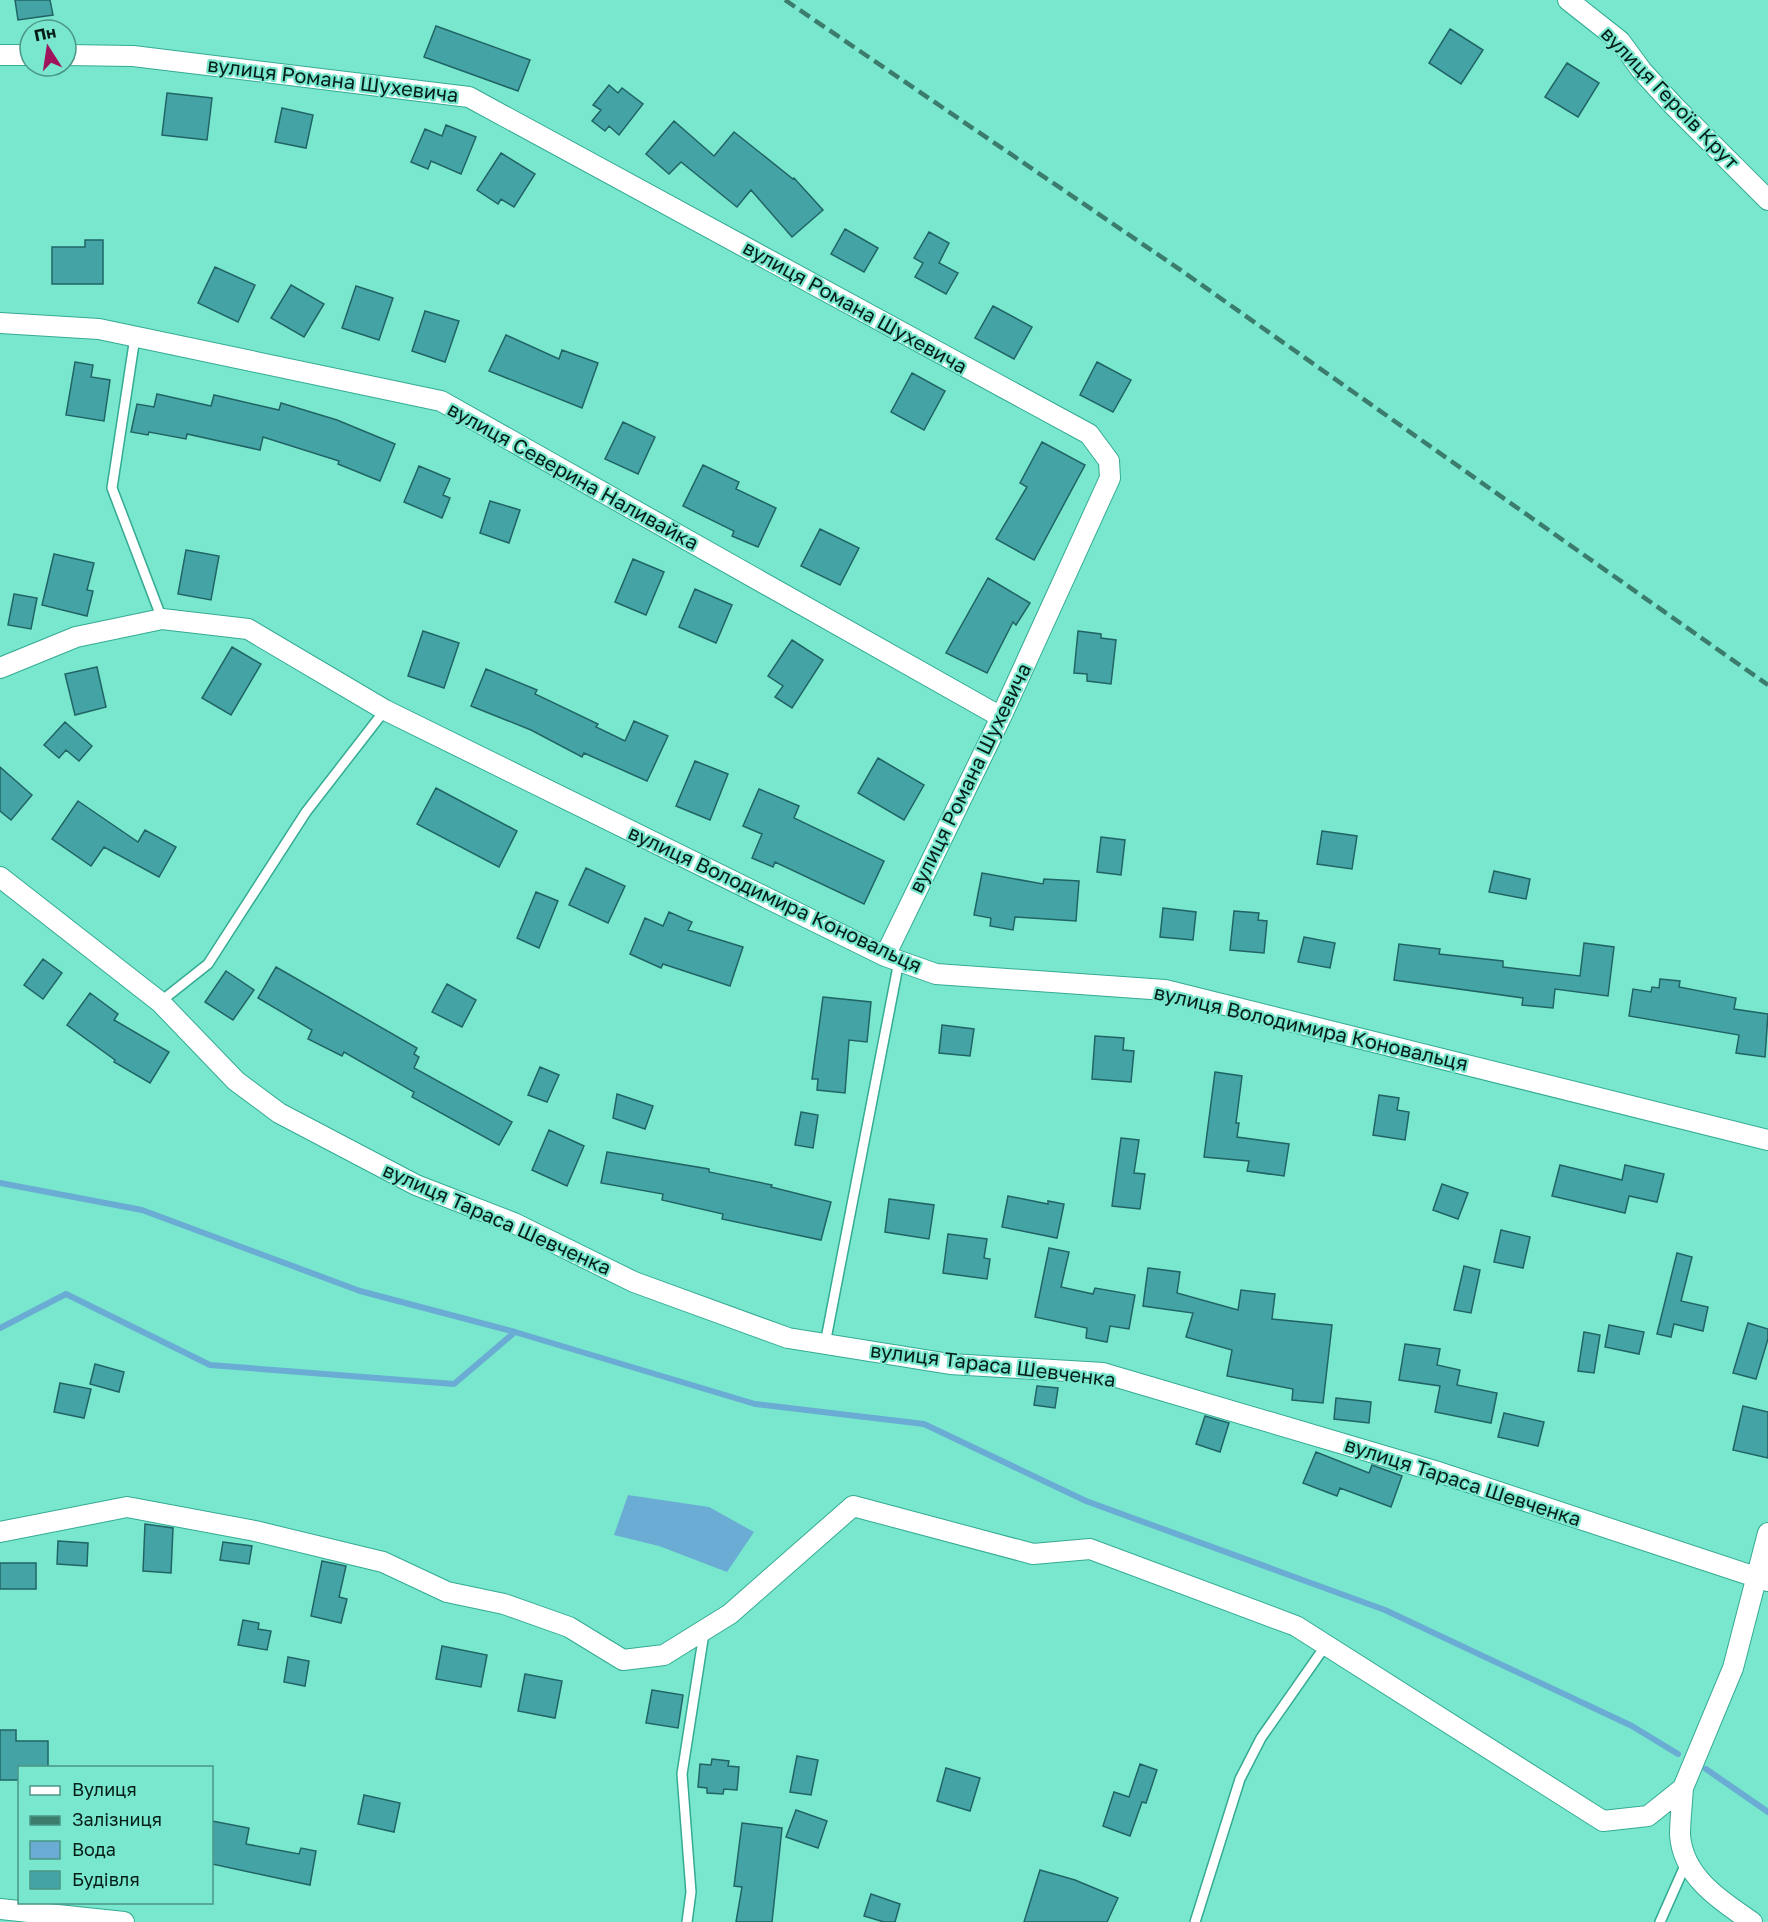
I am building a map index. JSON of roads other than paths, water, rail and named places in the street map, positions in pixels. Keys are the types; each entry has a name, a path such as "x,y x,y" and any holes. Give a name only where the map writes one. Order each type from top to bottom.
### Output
{"street":[{"name":"вулиця Героїв Крут","path":"1568,0 1620,41 1666,97 1768,200"},
{"path":"0,55 18,55"},
{"name":"вулиця Романа Шухевича","path":"78,55 133,56 469,97 1089,434 1109,461 1110,478 892,958"},
{"name":"вулиця Северина Наливайка","path":"0,323 99,329 441,401 1001,717"},
{"name":"вулиця Володимира Коновальця","path":"0,668 76,637 162,619 248,629 385,710 892,958 936,974 1165,990 1768,1140"},
{"name":"вулиця Тараса Шевченка","path":"0,877 160,1002 236,1081 279,1113 416,1185 514,1223 634,1282 788,1338 950,1364 1102,1373 1435,1471 1761,1580"},
{"path":"0,1532 127,1507 255,1531 383,1562 447,1592 504,1604 568,1627 623,1660 664,1655 730,1614 853,1506 1033,1554 1090,1549 1296,1626 1604,1821 1648,1816 1683,1788"},
{"path":"1749,1921 1718,1899 1698,1880 1687,1860 1680,1836 1683,1788 1734,1668 1761,1580 1768,1533"},
{"path":"0,1909 124,1922"}],"lane":[{"path":"135,337 112,488 162,619"},
{"path":"160,1002 208,964 306,812 385,710"},
{"path":"825,1344 892,958"},
{"path":"687,1922 691,1892 682,1774 704,1630"},
{"path":"1195,1922 1240,1779 1261,1738 1326,1645"},
{"path":"1660,1922 1687,1860"}],"water":[{"path":"628,1495 709,1507 754,1532 727,1572 659,1546 614,1535"}],"waterway":[{"path":"0,1183 142,1210 360,1291 515,1332"},
{"path":"0,1328 66,1294 210,1365 454,1384 515,1332 755,1404 924,1424 1086,1501 1385,1610 1632,1726 1678,1754"},
{"path":"1706,1769 1768,1812"}],"railway":[{"path":"785,0 1182,271 1768,685"}]}
